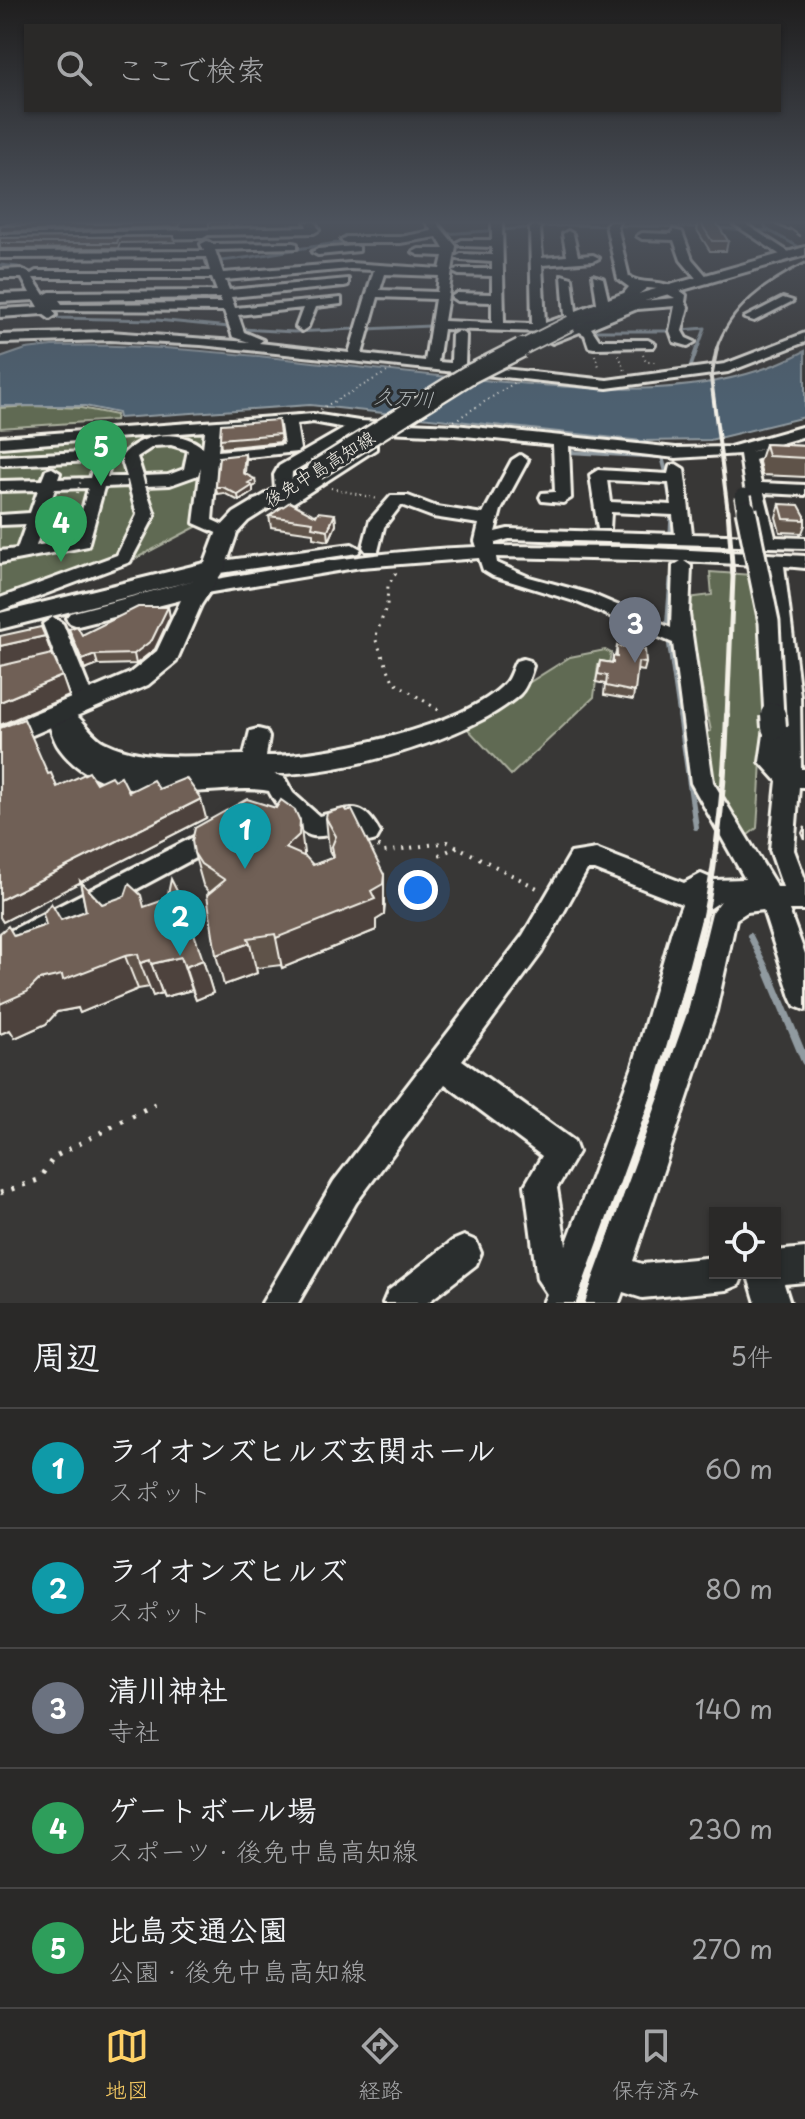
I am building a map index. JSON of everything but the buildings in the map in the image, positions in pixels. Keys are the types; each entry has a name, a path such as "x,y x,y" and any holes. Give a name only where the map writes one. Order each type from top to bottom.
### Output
{"main road":[{"name":"後免中島高知線","path":"227,531 283,489 314,477 468,375 574,322 674,296 699,283"},
{"path":"0,739 139,679 157,666 167,656 227,531"},
{"path":"0,621 207,578"},
{"path":"0,636 53,624 207,578"}],"street":[{"path":"33,283 61,336"},
{"path":"0,298 45,283"},
{"path":"72,283 65,296 50,296 58,308 337,301"},
{"path":"220,283 238,334 243,338 308,347 310,351"},
{"path":"227,304 340,283"},
{"path":"354,357 376,283"},
{"path":"431,365 434,318 442,283"},
{"path":"498,283 498,326"},
{"path":"538,283 541,328"},
{"path":"570,283 574,322"},
{"path":"598,283 604,310"},
{"path":"631,283 636,286 653,284 674,296 682,307 676,331 681,342 688,342"},
{"path":"0,286 36,285"},
{"path":"475,370 604,310 628,296 636,286"},
{"path":"373,293 440,296"},
{"path":"604,310 674,296"},
{"path":"457,297 498,298"},
{"path":"750,318 788,302"},
{"path":"302,327 311,303"},
{"path":"0,313 47,310"},
{"path":"604,310 640,317"},
{"path":"434,318 541,328 574,322 591,333 594,344 648,344"},
{"path":"475,370 541,328"},
{"path":"459,335 475,370"},
{"path":"0,339 61,336 170,339 310,351 594,383 728,368 799,336"},
{"path":"0,442 313,418 359,426 401,427 676,453 731,452 805,431"},
{"path":"210,456 292,449 288,420"},
{"path":"283,489 285,469 359,426"},
{"path":"213,427 203,523 227,531"},
{"path":"260,504 282,502 314,477 401,427"},
{"path":"0,488 98,482 170,480 188,475 194,467 196,449 190,443 177,441 139,447 129,457 136,482 146,515 124,558 86,576 0,605"},
{"path":"548,497 563,498 556,471 561,443"},
{"path":"796,778 771,762 774,727 769,622 748,492 746,457 805,445"},
{"path":"1,461 36,452"},
{"path":"676,453 684,539"},
{"path":"0,557 82,542 104,456 1,461"},
{"path":"24,554 57,458"},
{"path":"520,460 487,520 485,547 489,566 505,576 585,599 662,634 683,639"},
{"path":"604,525 598,475 677,479"},
{"path":"748,492 805,490"},
{"path":"748,492 768,542"},
{"path":"372,547 372,536 382,514 394,502 408,501 433,512 487,520"},
{"path":"601,507 681,510"},
{"path":"0,520 90,515"},
{"path":"485,547 508,534 805,543"},
{"path":"207,578 372,547 805,551"},
{"path":"485,547 505,561 805,571"},
{"path":"207,578 485,547 805,562"},
{"path":"682,566 679,614 702,783 792,899"},
{"path":"777,570 795,621 798,696 796,778 782,850 792,899 781,920 805,997"},
{"path":"53,624 60,662 84,703"},
{"path":"57,715 74,723 92,746 101,752 129,762 254,765 318,762 399,744 457,723 506,695 515,687 523,666"},
{"path":"57,715 60,732 77,758 106,775 139,781 259,780 276,783 285,800 315,827 356,817 368,833"},
{"path":"254,765 258,737"},
{"path":"0,950 285,800"},
{"path":"279,1303 345,1192 532,944 580,860 587,858 687,895 701,885 715,892"},
{"path":"567,1283 666,1007 691,913 704,898 715,892 742,887 792,899"},
{"path":"607,1288 702,1011 725,913 743,902 792,899"},
{"path":"441,1063 563,1152 541,1185 554,1279 607,1288 642,1281 709,1275"},
{"path":"400,1303 464,1253"},
{"path":"781,1267 805,1265"},
{"path":"766,1279 773,1303"}],"path":[{"path":"615,344 626,376"},
{"path":"317,411 393,368"},
{"path":"443,428 519,380 516,377"},
{"path":"314,477 394,502"},
{"path":"77,493 98,482"},
{"path":"397,565 388,585 387,605 375,638 393,681 457,723"},
{"path":"384,852 448,842 557,898"},
{"path":"439,855 459,846"},
{"path":"0,1193 38,1180 54,1157 155,1104"}],"green space":[{"path":"0,408 81,408 116,415 115,420 0,428"},
{"path":"209,430 196,527 125,564 0,609 0,445"},
{"path":"710,572 752,575 757,607 762,670 761,764 757,828 748,835 740,833 716,793 706,733 711,731 687,616 688,598 712,595"},
{"path":"605,650 611,653 609,663 598,665 594,697 511,775 463,724 570,657"}],"water":[{"name":"久万川","path":"52,346 214,352 482,380 606,388 688,385 728,379 767,368 805,351 805,417 710,440 642,441 310,405 119,418 118,413 85,406 0,406 0,358 26,349"}],"waterway":[{"path":"53,312 58,318 157,320 229,327"},
{"path":"367,329 430,326"},
{"path":"682,330 705,328 697,350"},
{"path":"241,329 294,332 355,329"},
{"path":"594,331 670,331"},
{"path":"689,371 697,348"},
{"path":"568,452 662,457 667,476"},
{"path":"667,482 671,504"},
{"path":"671,532 672,515"},
{"path":"667,629 671,579"},
{"path":"669,641 680,717"},
{"path":"680,715 696,827"},
{"path":"750,936 769,974"},
{"path":"769,974 805,1061"}],"railway":[{"path":"716,350 730,321 751,298 771,283"},
{"path":"717,348 711,378 728,512"},
{"path":"727,717 733,577 728,510"},
{"path":"691,976 706,911 716,846 727,715"},
{"path":"580,1303 658,1089 692,974"}],"place":[{"name":"比島交通公園","path":"101,486"},
{"name":"ゲートボール場","path":"61,562"},
{"name":"清川神社","path":"635,663"},
{"name":"ライオンズヒルズ玄関ホール","path":"245,869"},
{"name":"ライオンズヒルズ","path":"180,956"}]}
